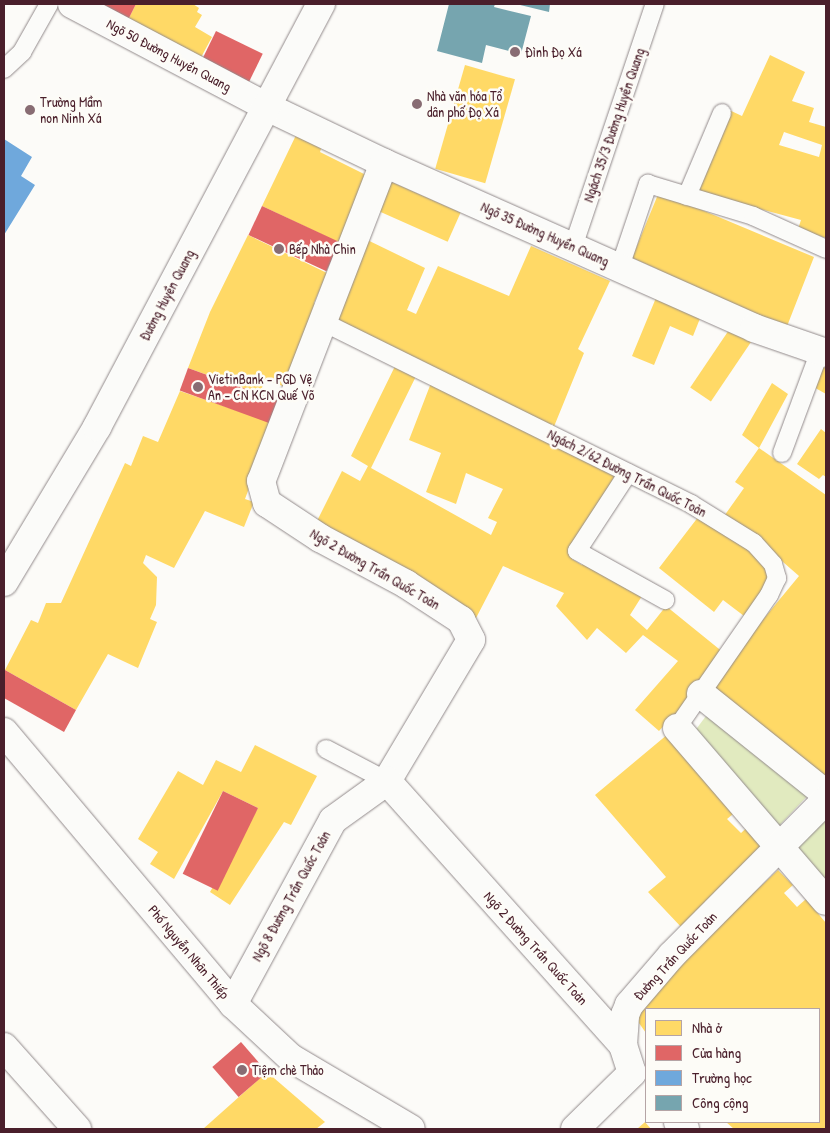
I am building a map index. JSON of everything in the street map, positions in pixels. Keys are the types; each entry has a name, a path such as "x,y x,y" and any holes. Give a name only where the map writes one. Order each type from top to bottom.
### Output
{"street":[{"name":"Ngõ 50 Đường Huyền Quang","path":"72,4 266,107"},
{"name":"Đường Huyền Quang","path":"4,582 97,427 320,4"},
{"name":"Ngõ 35 Đường Huyền Quang","path":"266,107 384,163 754,328 823,352"},
{"name":"Ngõ 2 Đường Trần Quốc Toản","path":"384,163 261,481 267,503 320,538 406,584 461,620 471,640 387,781 623,1045"},
{"path":"701,694 826,794"},
{"path":"677,728 782,847 826,901"},
{"name":"Phố Nguyễn Nhân Thiếp","path":"4,732 233,1004 291,1058 411,1129"},
{"name":"Ngõ 8 Đường Trần Quốc Toản","path":"233,1004 333,820 387,781"},
{"name":"Đường Trần Quốc Toản","path":"575,1129 639,1080 623,1045 624,1014 629,1005 672,955 782,847 826,800"},
{"path":"4,1047 77,1129"}],"lane":[{"path":"4,69 22,52 49,4"},
{"name":"Ngách 35/3 Đường Huyền Quang","path":"573,247 655,4"},
{"path":"687,196 722,113"},
{"path":"620,267 648,184 753,216 826,249"},
{"name":"Ngách 2/62 Đường Trần Quốc Toản","path":"323,322 691,504 754,543 773,564 777,578 769,595 677,728"},
{"path":"782,453 823,352"},
{"path":"628,473 577,551 665,600"},
{"path":"326,748 387,781"}],"green space":[{"path":"712,708 813,790 776,829 691,736"},
{"path":"826,817 826,889 794,851"}],"building: Nhà ở":[{"path":"136,4 193,4 199,8 197,12 202,15 195,27 212,37 198,63 127,22"},
{"path":"770,55 805,72 792,101 814,108 809,122 826,127 826,238 798,229 801,220 696,192 727,109 742,116","holes":["784,132 822,145 819,157 779,145"]},
{"path":"465,65 515,79 485,183 435,169"},
{"path":"298,131 323,143 320,152 368,176 340,243 262,206"},
{"path":"383,178 461,213 448,242 370,207"},
{"path":"659,192 814,257 784,334 653,279 657,269 632,258"},
{"path":"353,233 425,268 407,310 416,314 438,266 509,296 531,246 610,281 578,349 584,353 553,429 317,316"},
{"path":"248,235 327,273 314,303 319,306 285,387 265,379 260,394 188,368 210,312"},
{"path":"658,293 703,311 693,336 670,326 654,365 632,356"},
{"path":"731,327 752,341 711,401 690,388"},
{"path":"826,355 826,394 810,385"},
{"path":"400,356 421,366 371,468 491,535 497,522 488,518 503,489 466,473 456,504 426,492 441,453 409,440 431,383 615,475 572,559 582,565 585,559 642,596 630,615 647,630 666,606 724,653 698,708 670,719 659,731 635,710 678,661 643,635 626,653 597,628 587,640 556,606 564,593 503,566 475,620 313,529 342,471 360,481 368,466 351,456"},
{"path":"772,383 788,394 759,448 742,435"},
{"path":"180,391 273,423 245,499 254,502 244,527 205,511 174,568 146,555 143,563 157,577 156,605 150,619 157,622 138,668 108,654 76,710 5,670 31,620 38,623 46,603 61,603 125,463 131,466 143,436 158,442"},
{"path":"821,429 826,433 826,477 823,475 819,479 797,464"},
{"path":"759,448 826,495 826,786 705,690 799,576 767,548 722,519 744,488 735,482"},
{"path":"702,512 782,575 748,619 723,600 714,612 659,568"},
{"path":"674,729 738,810 727,819 741,833 753,822 773,844 683,929 648,892 666,877 595,795"},
{"path":"255,745 317,776 291,825 284,822 230,905 210,892 258,808 223,791 174,879 150,864 158,852 138,839 178,771 203,785 216,760 241,772"},
{"path":"778,870 793,885 784,893 797,907 806,899 826,923 826,1129 734,1129 727,1123 820,1123 820,1008 645,1008 645,1032 634,1016 705,938"},
{"path":"267,1072 325,1122 316,1129 203,1129"},
{"path":"645,1122 651,1129 637,1129"}],"building: Cửa hàng":[{"path":"97,4 136,4 127,22"},
{"path":"216,31 263,54 247,87 200,64"},
{"path":"262,206 340,242 326,271 248,235"},
{"path":"188,368 279,401 271,424 180,391"},
{"path":"5,670 76,710 64,732 4,698"},
{"path":"223,791 258,808 218,891 183,874"},
{"path":"241,1042 267,1072 239,1097 212,1067"}],"building: Trường học":[{"path":"4,139 32,157 21,176 35,185 4,235"}],"building: Công cộng":[{"path":"449,4 495,4 494,7 531,16 521,54 486,45 482,63 437,51"},
{"path":"516,4 550,4 549,12"}],"place":[{"name":"Đình Đọ Xá","path":"515,52"},
{"name":"Nhà văn hóa Tổ dân phố Đọ Xá","path":"417,104"},
{"name":"Trường Mầm non Ninh Xá","path":"30,110"},
{"name":"Bếp Nhà Chin","path":"279,249"},
{"name":"VietinBank - PGD Vệ An - CN KCN Quế Võ","path":"198,387"},
{"name":"Tiệm chè Thảo","path":"242,1070"}]}
